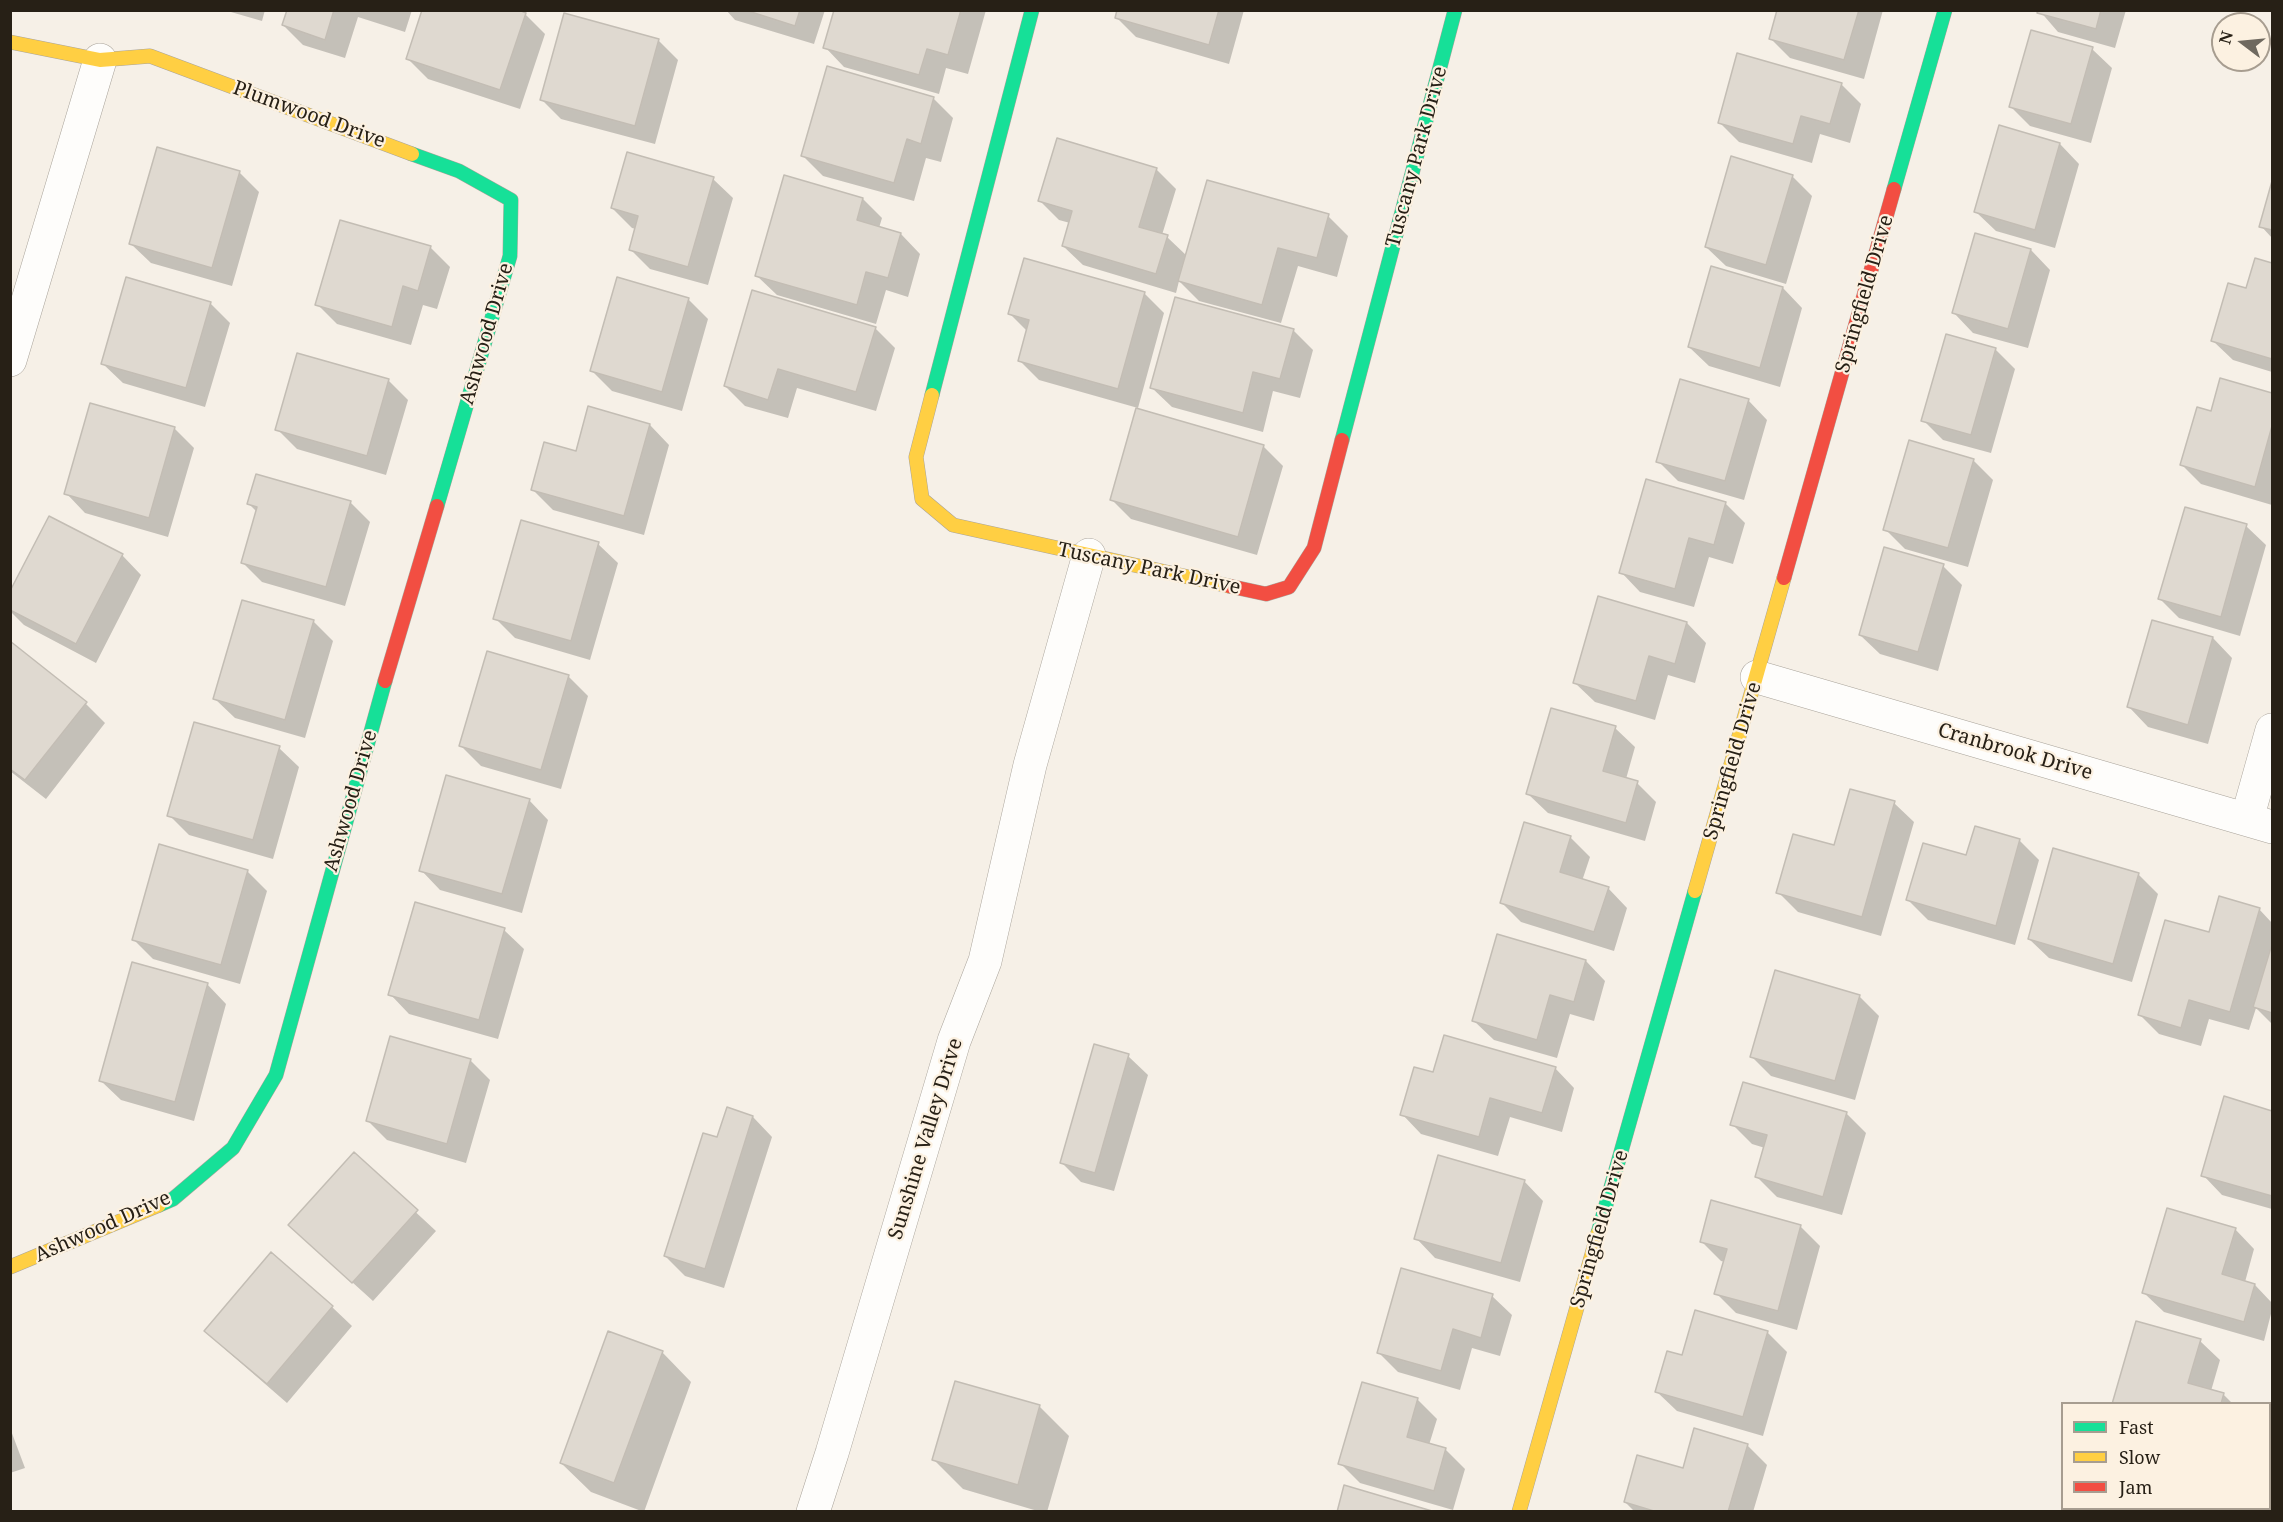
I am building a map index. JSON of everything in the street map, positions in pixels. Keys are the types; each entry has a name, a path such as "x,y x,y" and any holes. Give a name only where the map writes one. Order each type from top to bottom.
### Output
{"street":[{"name":"Tuscany Park Drive","path":"1032,10 916,457 922,499 953,525 1266,594 1289,587 1314,548 1455,10"},
{"name":"Springfield Drive","path":"1519,1512 1945,10"},
{"name":"Plumwood Drive","path":"10,42 100,60 150,56 459,171 511,200"},
{"path":"10,360 100,60"},
{"name":"Ashwood Drive","path":"10,1267 173,1198 233,1148 276,1075 359,770 510,256 511,200"},
{"name":"Sunshine Valley Drive","path":"813,1512 954,1041 985,961 1030,765 1089,555"},
{"name":"Cranbrook Drive","path":"1757,677 2260,823"},
{"path":"2260,823 2272,730"}],"building":[{"path":"287,10 334,10 325,40 282,25"},
{"path":"422,10 519,10 526,13 500,90 406,59"},
{"path":"745,10 800,10 795,26"},
{"path":"834,10 961,10 948,55 927,49 919,75 823,48"},
{"path":"1117,10 1219,10 1209,45 1115,18"},
{"path":"1777,10 1859,10 1844,60 1769,39"},
{"path":"2038,10 2101,10 2096,29 2037,13"},
{"path":"564,13 659,39 635,126 540,100"},
{"path":"2031,30 2093,47 2071,124 2009,107"},
{"path":"1737,53 1842,83 1830,124 1801,116 1793,144 1718,123"},
{"path":"827,66 934,97 921,144 907,139 894,183 801,156"},
{"path":"1999,125 2060,143 2035,230 1974,212"},
{"path":"1057,138 1157,168 1139,227 1168,235 1156,274 1062,246 1072,211 1038,201"},
{"path":"157,147 240,171 212,268 129,244"},
{"path":"627,152 714,177 688,267 629,250 638,216 611,208"},
{"path":"1731,156 1793,175 1766,265 1705,247"},
{"path":"784,175 863,198 857,220 901,233 888,278 866,272 857,305 755,276"},
{"path":"1207,180 1329,214 1317,258 1278,248 1262,305 1178,281"},
{"path":"2272,181 2272,230 2259,227"},
{"path":"340,220 431,246 418,291 403,286 392,327 315,305"},
{"path":"1975,233 2031,249 2008,329 1952,313"},
{"path":"1024,258 1145,292 1118,389 1018,361 1029,320 1008,314"},
{"path":"2255,258 2272,263 2272,359 2211,341 2228,283 2246,288"},
{"path":"1711,266 1783,287 1760,368 1688,347"},
{"path":"126,277 211,302 186,388 101,364"},
{"path":"617,277 689,298 662,392 590,371"},
{"path":"752,290 876,327 856,392 778,369 768,400 724,386"},
{"path":"1175,297 1294,329 1280,379 1253,372 1243,413 1150,388"},
{"path":"1946,334 1996,348 1971,435 1921,421"},
{"path":"297,353 389,379 367,456 275,430"},
{"path":"2220,378 2272,393 2272,426 2255,487 2180,465 2197,407 2211,411"},
{"path":"1680,379 1749,399 1725,481 1656,462"},
{"path":"90,403 175,427 149,518 64,494"},
{"path":"588,406 650,424 624,516 531,490 544,442 576,451"},
{"path":"1136,408 1264,445 1238,537 1110,500"},
{"path":"1909,440 1974,459 1948,548 1883,530"},
{"path":"256,474 351,501 326,587 241,563 257,507 247,504"},
{"path":"1646,479 1726,502 1714,545 1689,538 1675,589 1619,573"},
{"path":"2185,507 2247,524 2221,617 2158,599"},
{"path":"49,516 123,554 76,644 10,610 10,591"},
{"path":"521,520 599,542 571,641 493,619"},
{"path":"1884,547 1944,564 1918,652 1859,635"},
{"path":"1598,596 1687,622 1675,664 1649,656 1636,701 1573,683"},
{"path":"242,600 314,620 285,720 213,699"},
{"path":"2152,620 2213,637 2188,725 2127,707"},
{"path":"10,641 87,702 25,780 10,769"},
{"path":"487,651 569,675 541,770 459,746"},
{"path":"1551,708 1616,726 1603,771 1638,781 1626,823 1526,794"},
{"path":"194,722 280,746 253,840 167,816"},
{"path":"446,775 530,799 502,894 419,871"},
{"path":"1850,789 1895,801 1862,917 1776,893 1793,834 1834,845"},
{"path":"1524,822 1571,836 1560,872 1609,887 1594,932 1500,903"},
{"path":"1975,826 2020,839 1996,926 1906,900 1923,843 1966,855"},
{"path":"159,844 248,870 221,965 132,940"},
{"path":"2053,848 2139,873 2113,964 2028,939"},
{"path":"2219,896 2260,908 2230,1012 2189,1000 2181,1028 2138,1015 2165,920 2209,932"},
{"path":"415,902 505,928 479,1020 388,995"},
{"path":"1497,934 1586,960 1574,1002 1550,995 1537,1040 1472,1021"},
{"path":"2272,944 2272,1013 2253,1007"},
{"path":"132,962 208,983 175,1102 99,1081"},
{"path":"1775,970 1860,995 1835,1081 1750,1057"},
{"path":"1444,1035 1556,1067 1542,1113 1490,1098 1479,1137 1400,1115 1414,1067 1433,1072"},
{"path":"390,1036 471,1059 447,1144 366,1121"},
{"path":"1094,1044 1129,1054 1095,1173 1060,1163"},
{"path":"1743,1082 1847,1112 1823,1197 1755,1177 1767,1135 1730,1125"},
{"path":"2224,1096 2272,1111 2272,1196 2201,1176"},
{"path":"727,1107 753,1116 705,1269 664,1256 703,1133 717,1137"},
{"path":"354,1152 418,1210 352,1283 288,1225"},
{"path":"1438,1155 1525,1180 1501,1263 1414,1239"},
{"path":"1711,1200 1801,1225 1778,1311 1714,1294 1727,1249 1700,1242"},
{"path":"2167,1208 2236,1228 2222,1274 2255,1284 2244,1322 2142,1293"},
{"path":"271,1252 333,1306 267,1384 204,1331"},
{"path":"1401,1268 1493,1294 1481,1338 1453,1329 1441,1371 1377,1353"},
{"path":"1695,1310 1768,1331 1743,1417 1655,1392 1667,1351 1682,1355"},
{"path":"2136,1321 2201,1339 2188,1383 2224,1393 2222,1402 2113,1402"},
{"path":"608,1331 663,1351 614,1483 560,1463"},
{"path":"955,1381 1040,1405 1018,1485 932,1460"},
{"path":"1362,1382 1418,1398 1407,1437 1446,1448 1434,1491 1338,1464"},
{"path":"1694,1428 1748,1444 1728,1512 1657,1512 1624,1502 1637,1455 1683,1468"},
{"path":"1344,1485 1432,1511 1432,1512 1337,1512"},
{"path":"2096,1510 2192,1510 2095,1512"}],"traffic: fast":[{"path":"932,395 1032,10"},
{"path":"1342,440 1455,10"},
{"path":"1894,189 1945,10"},
{"path":"412,154 459,171 511,200 510,256 437,506"},
{"path":"159,1205 173,1199 233,1148 276,1075 385,681"},
{"path":"1598,1233 1695,891"}],"traffic: slow":[{"path":"10,42 100,60 150,56 412,154"},
{"path":"932,395 916,457 922,499 953,525 1229,586"},
{"path":"1695,891 1784,578"},
{"path":"10,1267 159,1205"},
{"path":"1519,1512 1598,1233"}],"traffic: jam":[{"path":"1784,578 1894,189"},
{"path":"1229,586 1266,594 1289,587 1314,548 1342,440"},
{"path":"385,681 437,506"}]}
